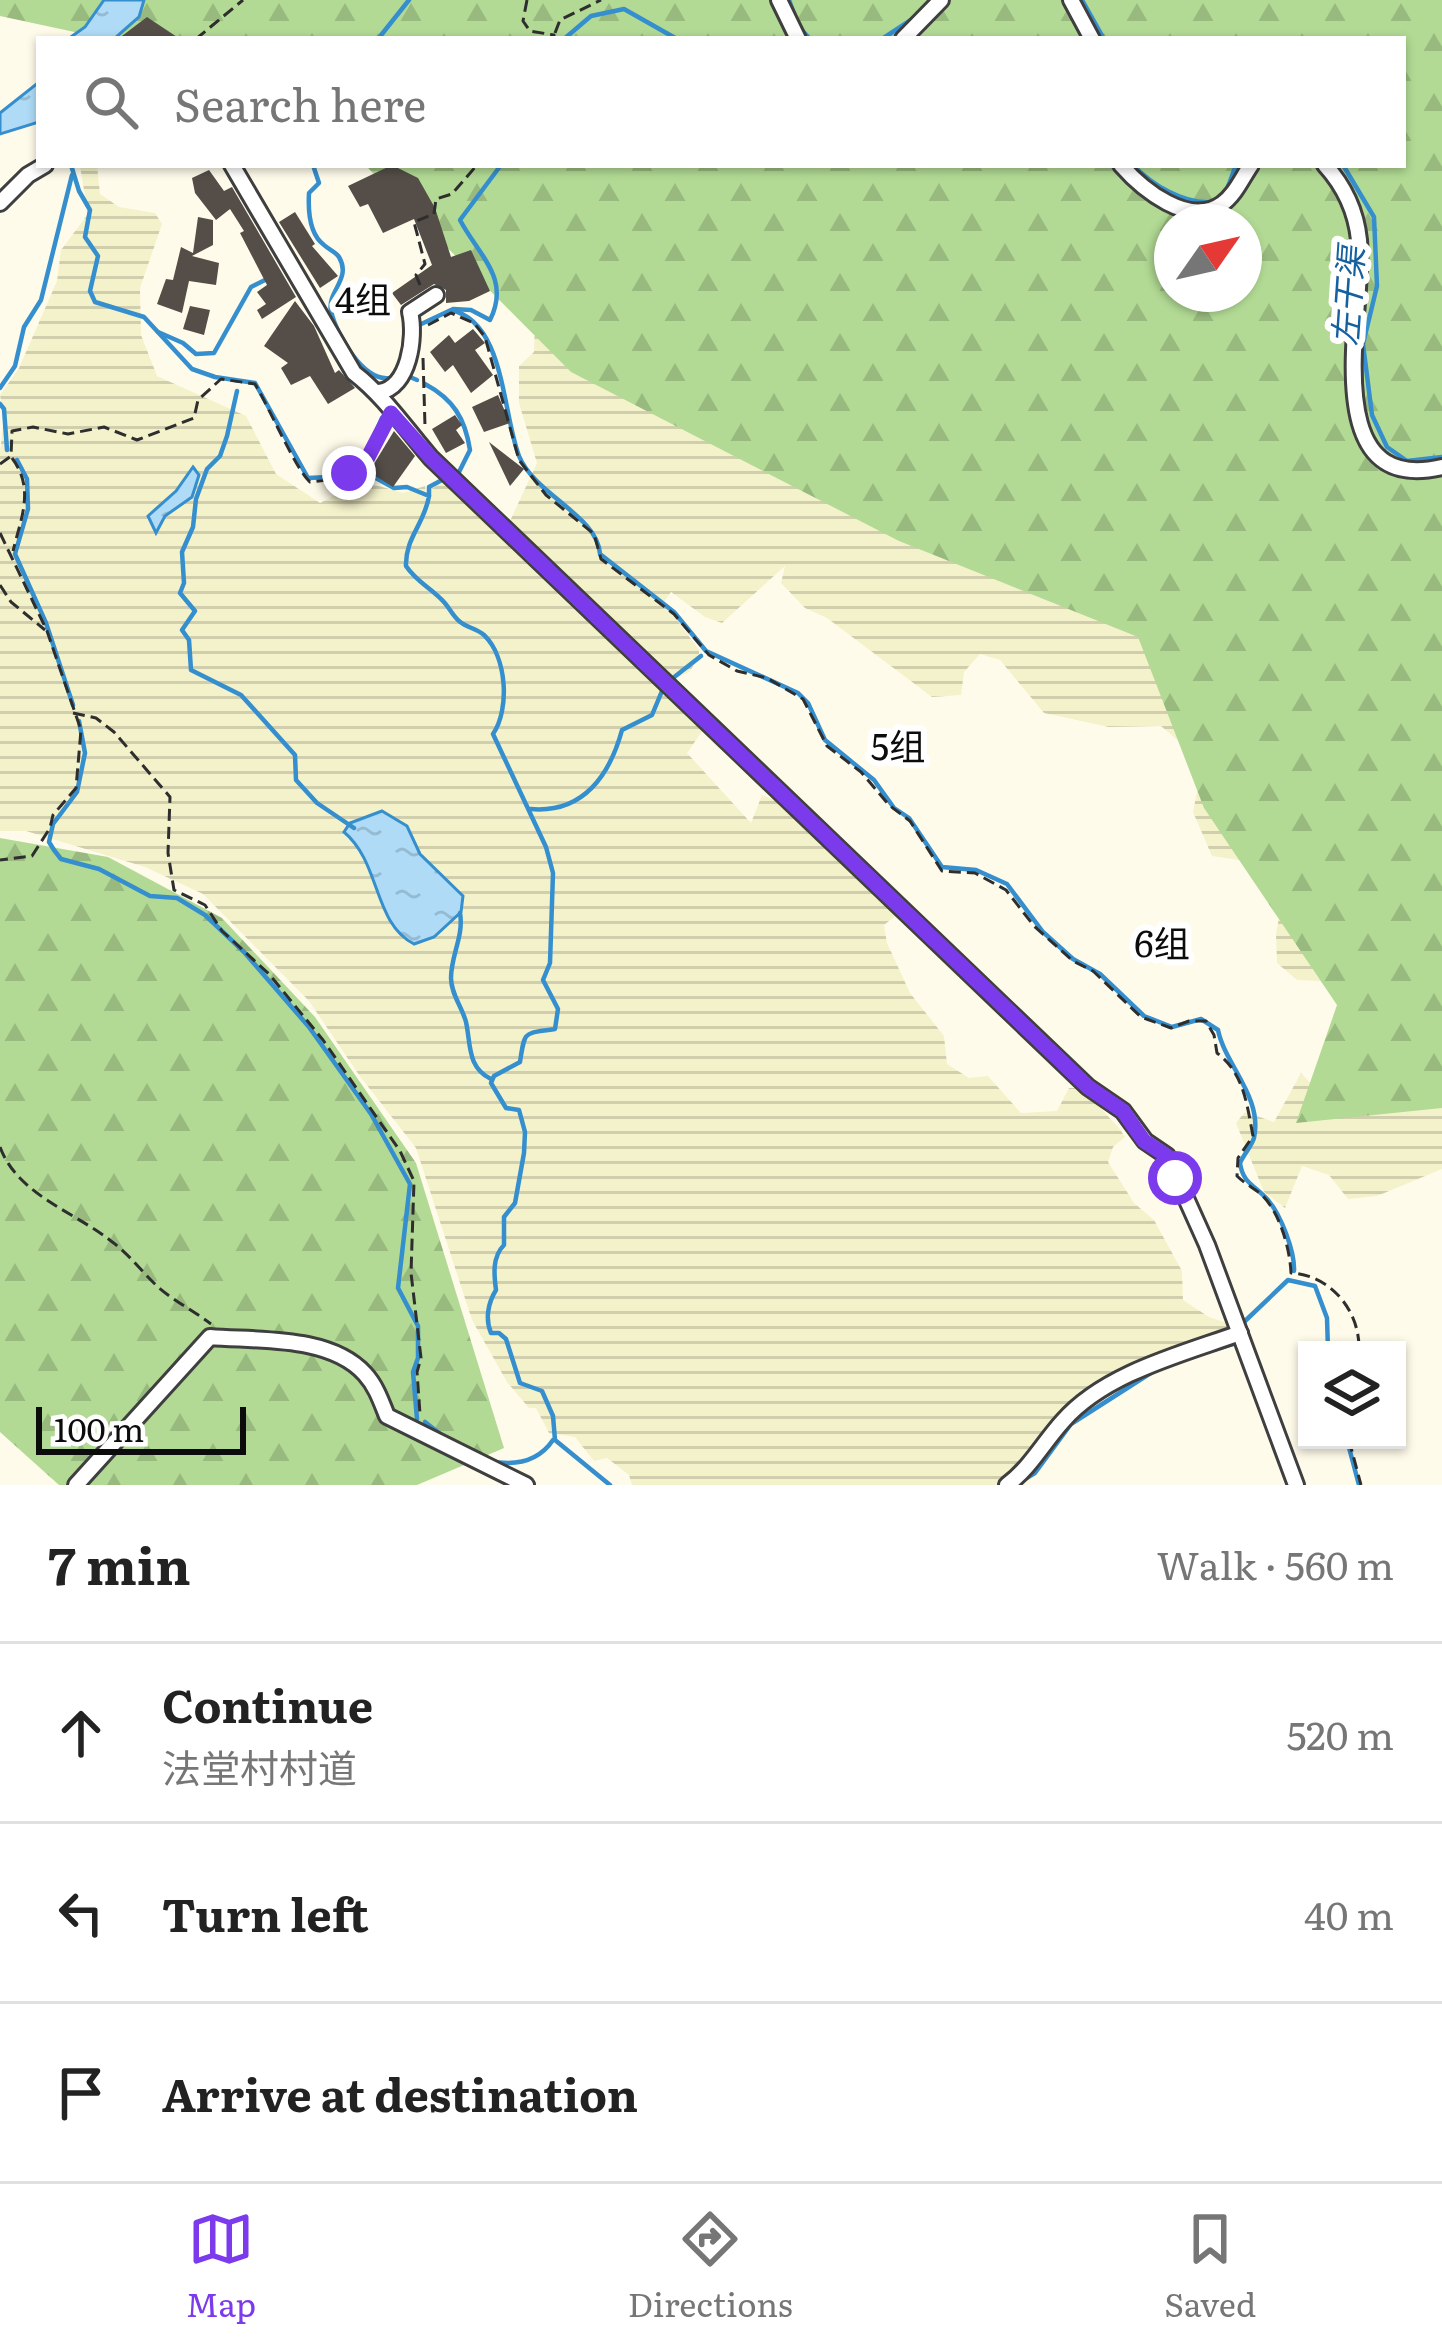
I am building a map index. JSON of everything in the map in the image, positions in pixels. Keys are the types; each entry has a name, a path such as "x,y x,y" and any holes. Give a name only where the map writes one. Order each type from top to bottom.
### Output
{"street":[{"path":"779,0 797,36"},
{"path":"906,36 941,0"},
{"path":"1071,0 1091,36"},
{"path":"0,202 40,168"},
{"path":"234,168 354,373 379,392 431,458 1088,1087 1123,1111 1144,1141 1167,1156 1208,1245 1296,1485"},
{"path":"1124,168 1143,188 1170,204 1206,212 1226,201 1249,168"},
{"path":"1327,168 1349,199 1359,233 1351,357 1356,406 1367,441 1377,455 1398,467 1442,467"},
{"path":"379,392 397,385 413,337 410,312 431,297"},
{"path":"1006,1485 1037,1457 1063,1420 1095,1394 1240,1333"},
{"path":"76,1485 210,1337 301,1345 337,1354 362,1370 387,1416 526,1485"}],"path":[{"path":"200,36 243,0"},
{"path":"527,0 524,21 530,31 550,36"},
{"path":"554,36 560,20 601,0"},
{"path":"431,297 416,275 425,264 415,222 434,214 436,199 452,194 474,168"},
{"path":"426,430 423,358 413,337 451,313 478,327 491,352 519,460 540,488 594,534 601,559 674,614 709,655 803,699 827,746 869,778 889,805 910,821 942,872 976,873 1006,890 1048,940 1073,962 1093,971 1141,1017 1171,1028 1206,1021 1217,1053 1237,1070 1250,1117 1252,1136 1238,1158 1238,1176 1259,1192 1274,1213 1291,1273 1306,1274 1335,1290 1354,1322 1357,1341"},
{"path":"13,557 26,501 21,473 10,457 12,431 24,427 68,434 112,428 129,439 146,437 194,418 198,400 221,379 255,384 303,477 310,482 361,467 391,413"},
{"path":"0,464 10,457"},
{"path":"0,533 47,632 81,744 76,788 52,815 50,828 32,856 0,860"},
{"path":"0,585 11,602 47,632"},
{"path":"73,713 103,722 164,788 172,804 167,834 175,890 205,905 222,931 269,974 323,1040 400,1151 414,1181 411,1273 422,1358 417,1372 420,1414"},
{"path":"0,1147 8,1166 32,1192 105,1235 160,1289 226,1338"},
{"path":"1351,1449 1361,1485"}],"shaded area":[{"path":"80,168 97,168 100,194 119,207 155,213 162,224 140,288 141,335 157,376 246,416 276,474 320,503 362,481 403,493 425,486 426,492 445,481 485,516 703,730 687,753 751,823 762,795 780,802 898,914 884,925 887,943 910,993 944,1036 947,1064 969,1078 988,1076 1021,1113 1057,1111 1069,1088 1082,1088 1119,1128 1125,1137 1113,1147 1108,1162 1134,1203 1154,1220 1182,1271 1183,1300 1230,1324 1220,1333 1125,1372 997,1485 632,1485 629,1475 607,1458 594,1461 575,1437 549,1433 536,1408 529,1408 507,1382 472,1320 416,1148 309,1001 203,894 145,867 26,831 0,831 0,452 4,417 0,395 19,368 57,281 61,250 88,214"},
{"path":"535,320 1442,683 1442,1169 1377,1196 1348,1199 1329,1175 1302,1166 1285,1208 1264,1192 1236,1123 1245,1112 1274,1122 1301,1073 1320,1093 1356,1005 1339,982 1297,980 1277,963 1283,895 1272,865 1212,856 1193,812 1203,762 1161,726 1109,727 1044,713 1000,660 980,654 964,672 961,695 932,697 827,618 805,608 781,583 785,566 722,623 705,617 671,592 664,602 699,650 689,672 673,679 510,521 537,463 519,403 519,366 534,352"}],"green space":[{"path":"0,0 1442,0 1442,1108 1296,1123 1337,1005 1204,808 1138,637 899,541 571,372 368,168 1406,168 1406,36 93,36 0,16"},
{"path":"0,838 108,857 222,918 315,1017 416,1163 504,1448 417,1485 59,1485 0,1432"}],"water":[{"path":"104,0 144,0 139,17 117,36 72,36 85,27"},
{"path":"36,84 36,123 0,134 0,113"},
{"path":"193,467 199,475 192,497 165,516 156,533 148,516 176,491"},
{"path":"382,811 407,826 420,854 463,896 461,912 434,937 414,944 391,922 365,860 344,832 350,823"}],"building":[{"path":"147,17 176,36 122,36"},
{"path":"386,168 398,168 418,178 435,208 451,257 471,250 490,291 469,301 446,303 446,290 434,284 401,305 392,293 432,265 414,219 383,233 368,204 360,207 348,186"},
{"path":"209,170 224,191 232,187 296,297 262,319 257,310 266,304 257,292 267,285 240,233 244,231 230,209 216,220 195,193 192,178"},
{"path":"295,212 312,246 338,276 320,288 279,222"},
{"path":"198,217 213,220 213,245 192,256 219,263 216,285 189,281 182,313 157,304 166,279 173,280 181,247 193,253"},
{"path":"295,301 314,326 335,373 339,370 355,388 328,404 310,376 291,385 281,368 288,363 264,346"},
{"path":"190,306 210,310 204,335 183,329"},
{"path":"473,329 485,343 475,350 493,375 471,393 453,365 445,372 430,352 449,335 455,343"},
{"path":"498,395 510,423 484,432 472,407"},
{"path":"455,415 462,425 456,430 465,443 446,453 432,429"},
{"path":"394,431 415,456 393,487 369,472"},
{"path":"489,442 524,469 510,486"}],"waterway":[{"path":"380,36 409,0"},
{"name":"左干渠","path":"789,0 807,36"},
{"name":"左干渠","path":"1082,0 1102,36"},
{"path":"568,36 591,16 624,9 672,36"},
{"name":"左干渠","path":"887,36 917,16"},
{"path":"72,168 90,210 85,237 98,256 90,291 95,302 144,317 192,369 255,383 308,478 329,477 363,463 382,418"},
{"path":"314,168 319,183 309,193 312,228 338,255 343,272 332,297 334,321 361,365 390,378"},
{"path":"453,309 471,310 490,320 496,305 495,279 460,220 499,168"},
{"name":"左干渠","path":"1136,168 1170,192 1212,202"},
{"name":"左干渠","path":"1226,192 1235,168"},
{"name":"左干渠","path":"1345,168 1374,217 1377,286 1363,344 1372,415 1387,447 1407,461 1442,457"},
{"path":"0,388 15,366 24,327 41,300 72,175"},
{"path":"158,332 196,354 214,353 251,287 269,278"},
{"path":"417,326 451,310 469,318 492,350 513,438 527,470 589,528 600,554 674,612 706,651 798,693 808,703 825,740 874,780 894,808 909,818 942,867 976,870 1007,884 1043,932 1073,959 1100,974 1144,1016 1172,1027 1201,1019 1218,1030 1253,1109 1254,1138 1240,1163 1242,1170 1278,1215 1294,1271"},
{"path":"410,377 417,380"},
{"path":"425,384 450,403 465,428 470,450 457,476"},
{"path":"237,391 227,436 220,456 207,469 182,552 180,593 195,611 182,630 189,640 191,670 241,695 295,755 296,780 317,803 354,828"},
{"path":"0,404 7,450"},
{"path":"17,460 27,479 28,509 15,554 46,623 73,705"},
{"path":"363,471 394,488 407,487 429,496 406,566 459,621 484,635 498,656 504,697 493,734 546,847 553,873 550,963 543,980 558,1009 555,1029 528,1035 520,1062 494,1076 491,1083 506,1108 519,1110 525,1132 515,1203 504,1217 504,1245 496,1261 496,1290 488,1322 491,1333 506,1339 520,1383 542,1391 553,1416 555,1440 610,1485"},
{"path":"429,496 429,487 442,480"},
{"path":"673,678 701,656"},
{"path":"530,809 565,805 592,788 610,762 622,730 652,715 662,691"},
{"path":"79,721 85,753 77,792 53,824 49,842 54,850 61,859 99,869 150,896 177,898 205,915 309,1027 371,1114 410,1184 398,1288 418,1326 413,1372 417,1419"},
{"path":"460,913 451,984 466,1022 474,1062 491,1079"},
{"path":"1244,1322 1288,1280 1315,1286 1327,1318 1328,1341"},
{"path":"1196,1355 1236,1343"},
{"path":"1020,1482 1035,1473 1071,1424 1157,1369"},
{"path":"425,1422 444,1437"},
{"path":"490,1461 525,1461 553,1440"},
{"path":"454,1442 481,1456"},
{"path":"1349,1449 1359,1485"}],"district":[{"name":"4组","path":"363,297"},
{"name":"5组","path":"898,744"},
{"name":"6组","path":"1162,941"}],"route":[{"path":"349,473 365,463 391,413 431,458 1088,1087 1123,1111 1144,1141 1167,1156 1175,1178"}]}
